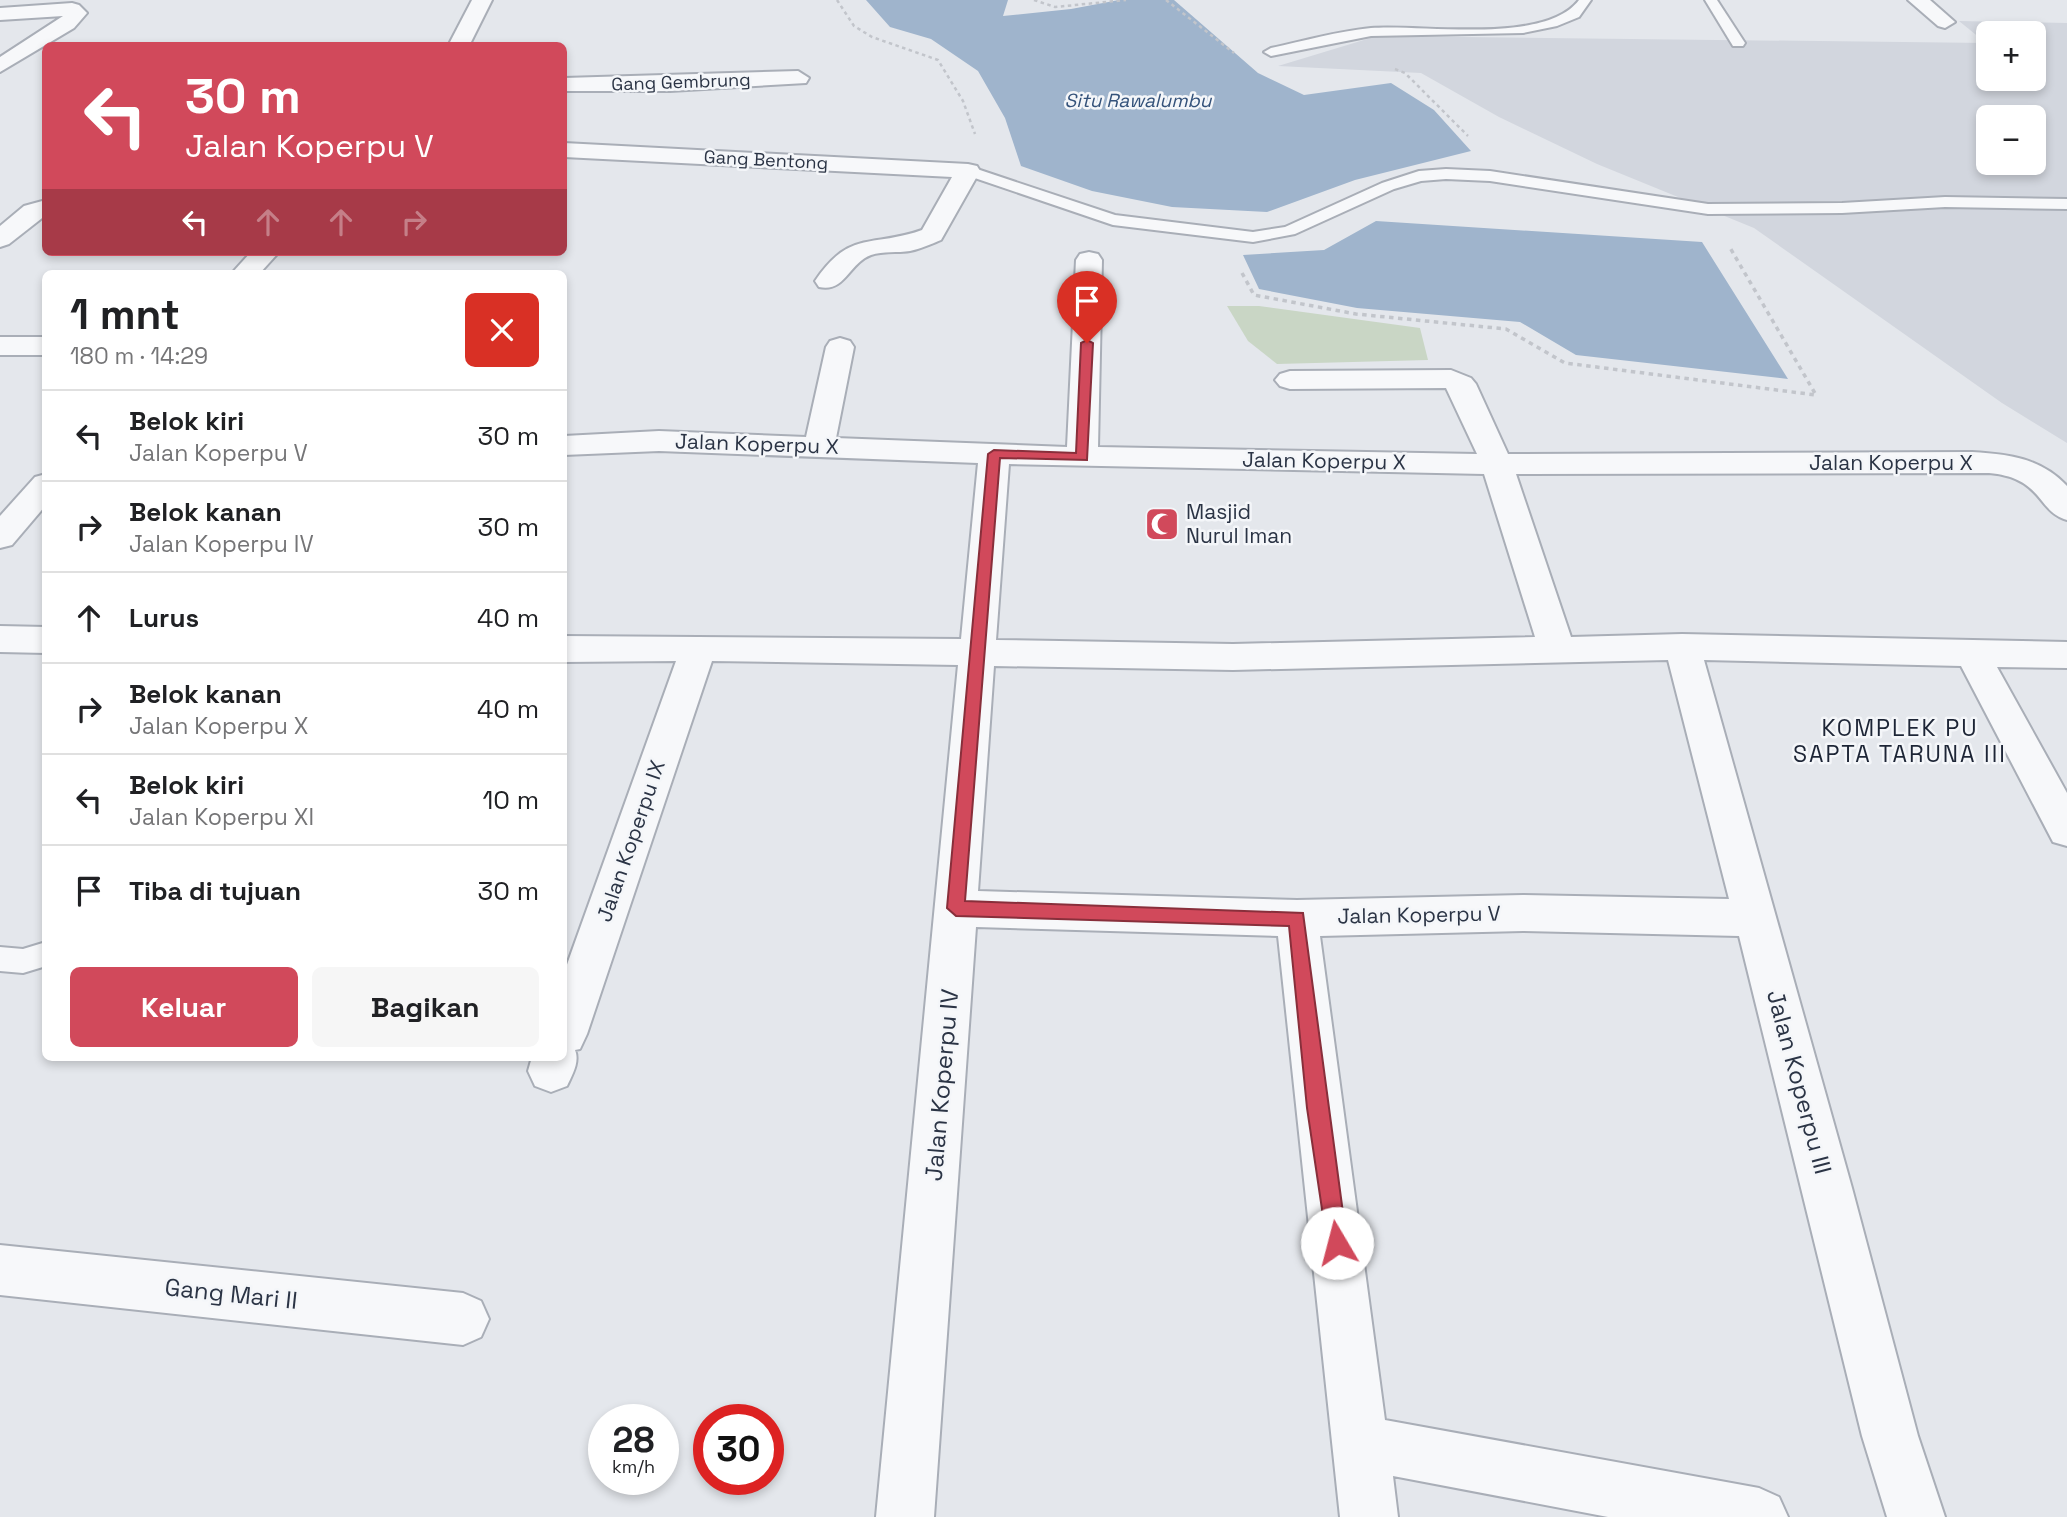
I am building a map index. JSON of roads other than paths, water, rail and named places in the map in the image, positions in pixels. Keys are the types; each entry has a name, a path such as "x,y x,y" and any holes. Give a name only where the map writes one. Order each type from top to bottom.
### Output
{"street":[{"path":"460,42 482,0"},
{"path":"1918,0 1945,22"},
{"path":"0,14 72,9 77,13 67,24 0,66"},
{"name":"Gang Gembrung","path":"567,85 670,85 798,78"},
{"name":"Gang Bentong","path":"567,150 968,171"},
{"path":"828,281 848,258 865,248 910,243 932,235 968,171"},
{"path":"0,239 33,211 42,208"},
{"path":"248,270 262,256"},
{"path":"1082,457 1089,260"},
{"path":"0,346 42,346"},
{"path":"819,446 840,347"},
{"path":"1290,380 1451,379 1461,384 1497,464 1558,652"},
{"name":"Jalan Koperpu X","path":"567,445 659,441 1082,457 1497,464 1972,462 2011,465 2051,484 2067,509"},
{"name":"Jalan Koperpu IV","path":"905,1517 980,654 994,454"},
{"path":"0,537 42,489"},
{"path":"0,639 42,640"},
{"path":"567,649 699,648 1233,657 1558,652 1682,647 2067,655"},
{"name":"Jalan Koperpu III","path":"1682,647 1890,1436 1916,1517"},
{"name":"Jalan Koperpu IX","path":"567,1025 699,648"},
{"path":"1972,653 2067,830"},
{"name":"Jalan Koperpu V","path":"956,908 1297,918 1523,913 1755,918"},
{"path":"1297,918 1317,1108 1349,1325 1369,1517"},
{"name":"Gang Mari II","path":"0,1269 463,1319"},
{"path":"1362,1443 1759,1517"}],"lane":[{"path":"1271,52 1370,32 1520,29 1555,23 1575,14 1585,0"},
{"path":"1711,0 1738,43"},
{"path":"968,171 1112,220 1253,237 1289,231 1388,186 1419,176 1446,173 1490,176 1708,209 1842,208 1945,202 2067,204"},
{"path":"0,959 23,961 42,955"}],"water":[{"name":"Situ Rawalumbu","path":"866,0 1008,0 1003,16 1071,9 1119,0 1174,0 1258,73 1304,95 1391,83 1434,110 1471,151 1355,180 1267,212 1172,207 1092,191 1021,166 1005,118 978,71 931,39 890,27"},
{"path":"1376,221 1702,242 1788,379 1576,355 1520,322 1357,308 1259,289 1243,255 1324,250"}],"place":[{"name":"Masjid Nurul Iman","path":"1162,524"}],"district":[{"name":"KOMPLEK PU SAPTA TARUNA III","path":"1900,741"}]}
